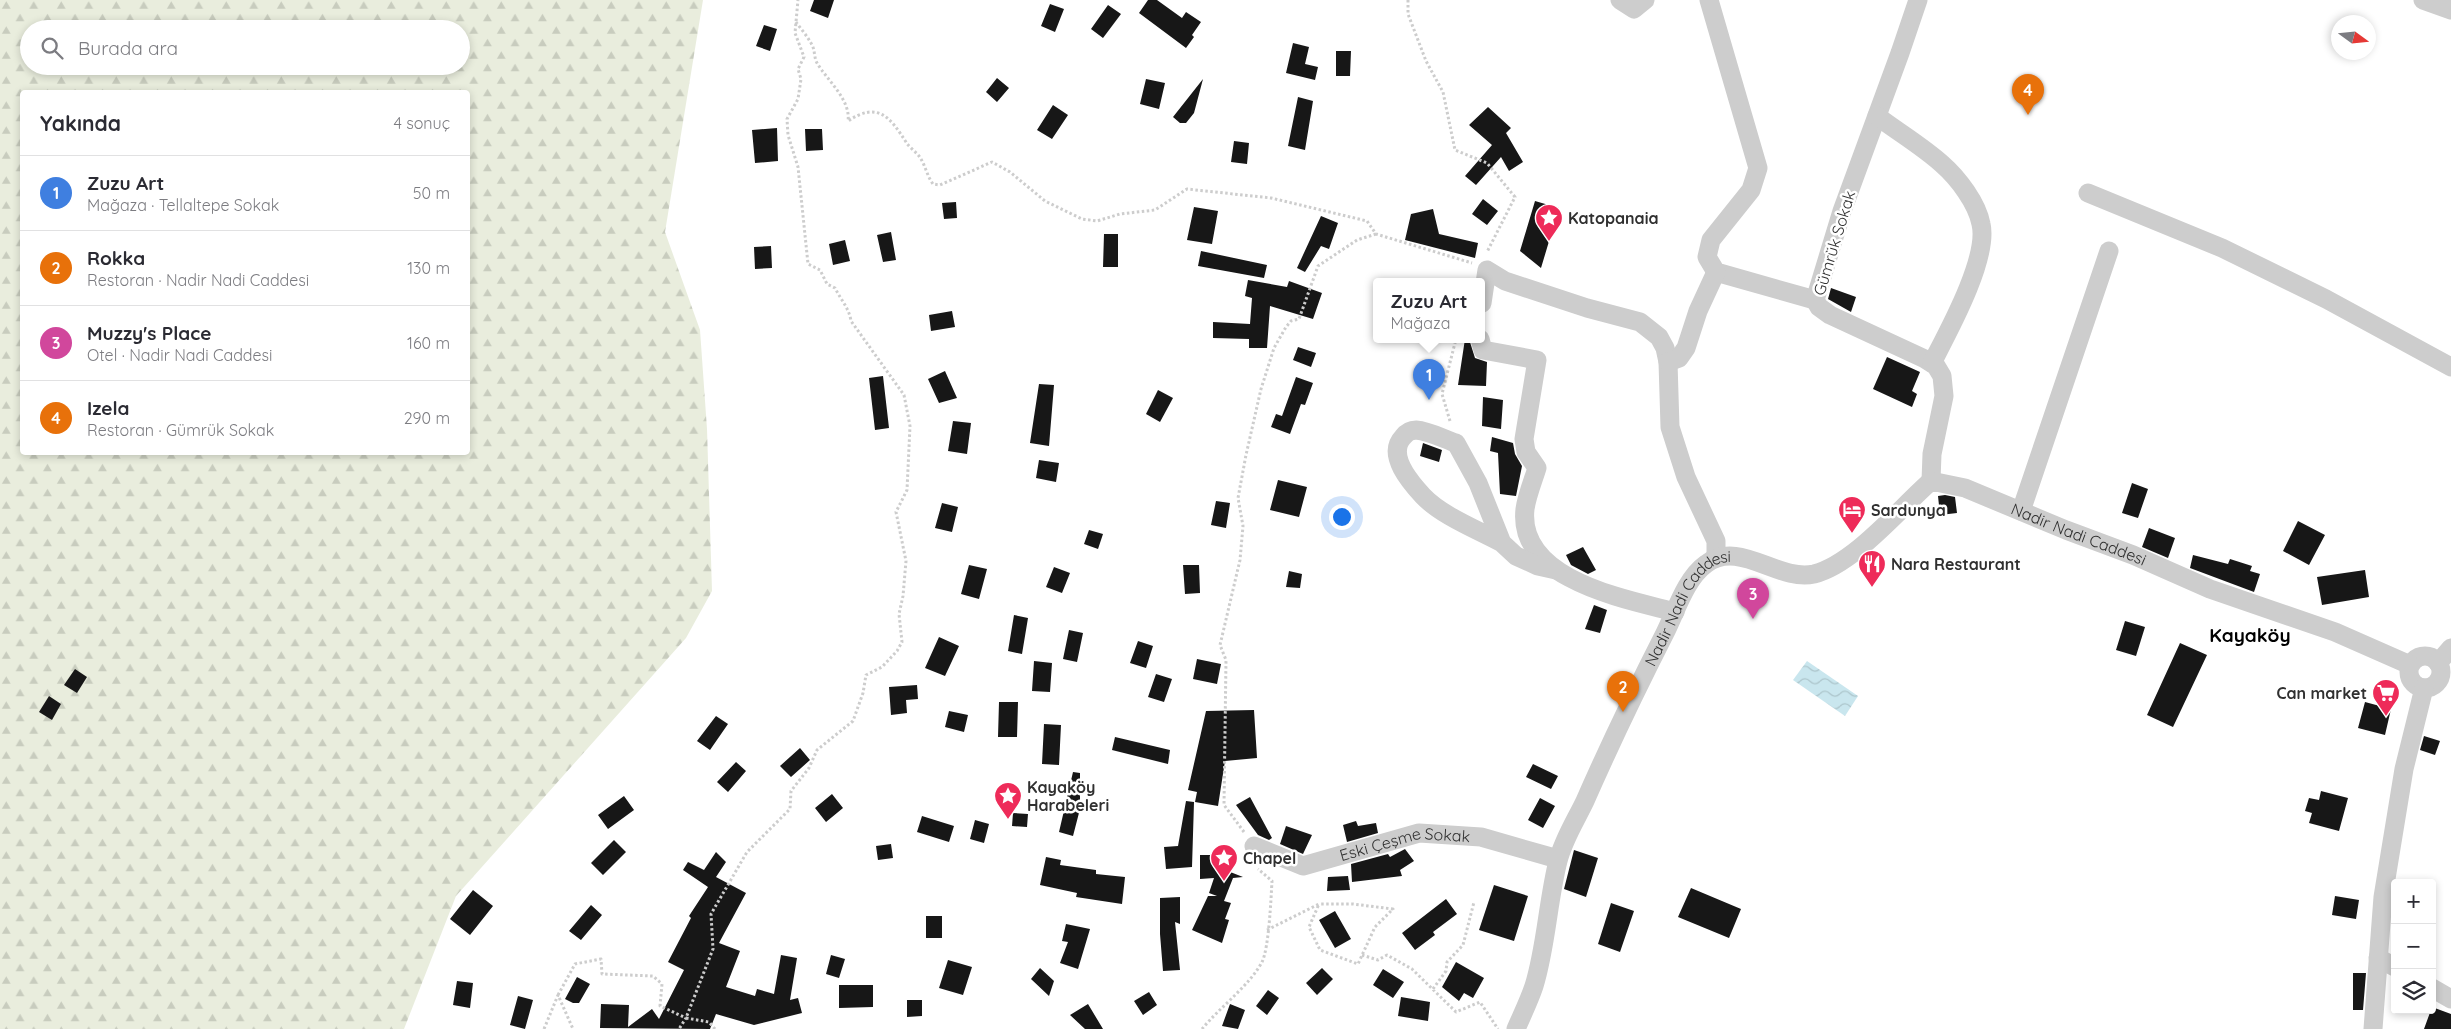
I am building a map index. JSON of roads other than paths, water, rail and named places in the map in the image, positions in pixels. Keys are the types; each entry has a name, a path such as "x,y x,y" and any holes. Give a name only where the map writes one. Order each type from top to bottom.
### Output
{"street":[{"path":"1620,0 1634,9 1645,0"},
{"path":"1709,0 1758,168 1751,190 1711,240 1707,256 1716,272 1815,300"},
{"name":"Gümrük Sokak","path":"1918,0 1842,211 1815,300 1819,307 1830,315 1932,363"},
{"path":"2423,0 2451,10"},
{"path":"1877,116 1942,164 1962,187 1982,225 1981,248 1969,285 1932,363 1942,376 1944,396 1932,454 1931,480"},
{"path":"2088,193 2231,253 2326,299 2451,367"},
{"path":"2021,511 2109,251"},
{"path":"1485,278 1486,270 1505,281 1587,308 1640,322 1659,337 1665,348 1668,362 1670,427 1686,477 1716,541 1716,558"},
{"path":"1668,362 1679,358 1686,348 1698,311 1716,272"},
{"path":"1481,343 1483,350 1537,360 1524,439 1526,452 1537,468 1525,508 1526,526 1531,541 1557,570"},
{"path":"1502,543 1478,482 1456,444 1415,430 1407,433 1401,439 1399,445 1399,464 1424,497 1458,520 1502,543 1516,556 1538,566 1557,570 1592,590 1675,612"},
{"name":"Nadir Nadi Caddesi","path":"1516,1029 1534,985 1558,859 1621,720 1675,612 1696,573 1716,558 1723,556 1745,559 1800,575 1824,570 1839,562 1870,538 1931,480 1965,488 2133,555 2210,590 2335,632 2410,665"},
{"path":"2422,656 2446,658 2438,682 2433,686 2419,687 2411,680 2410,665 2422,656"},
{"path":"2373,1029 2383,897 2394,822 2404,769 2424,688"},
{"name":"Eski Çeşme Sokak","path":"1254,846 1303,866 1419,832 1481,837 1558,859"},
{"path":"2378,958 2391,965"},
{"path":"2436,990 2451,999"}],"water":[{"path":"1807,661 1858,696 1845,716 1793,680"}],"place":[{"name":"Izela","path":"2028,115"},
{"name":"Katopanaia","path":"1549,242"},
{"name":"Zuzu Art","path":"1429,400"},
{"name":"Sardunya","path":"1852,534"},
{"name":"Nara Restaurant","path":"1872,588"},
{"name":"Muzzy's Place","path":"1753,619"},
{"name":"Rokka","path":"1623,712"},
{"name":"Can market","path":"2386,717"},
{"name":"Kayaköy Harabeleri","path":"1008,820"},
{"name":"Chapel","path":"1224,882"}],"district":[{"name":"Kayaköy","path":"2250,635"}]}
